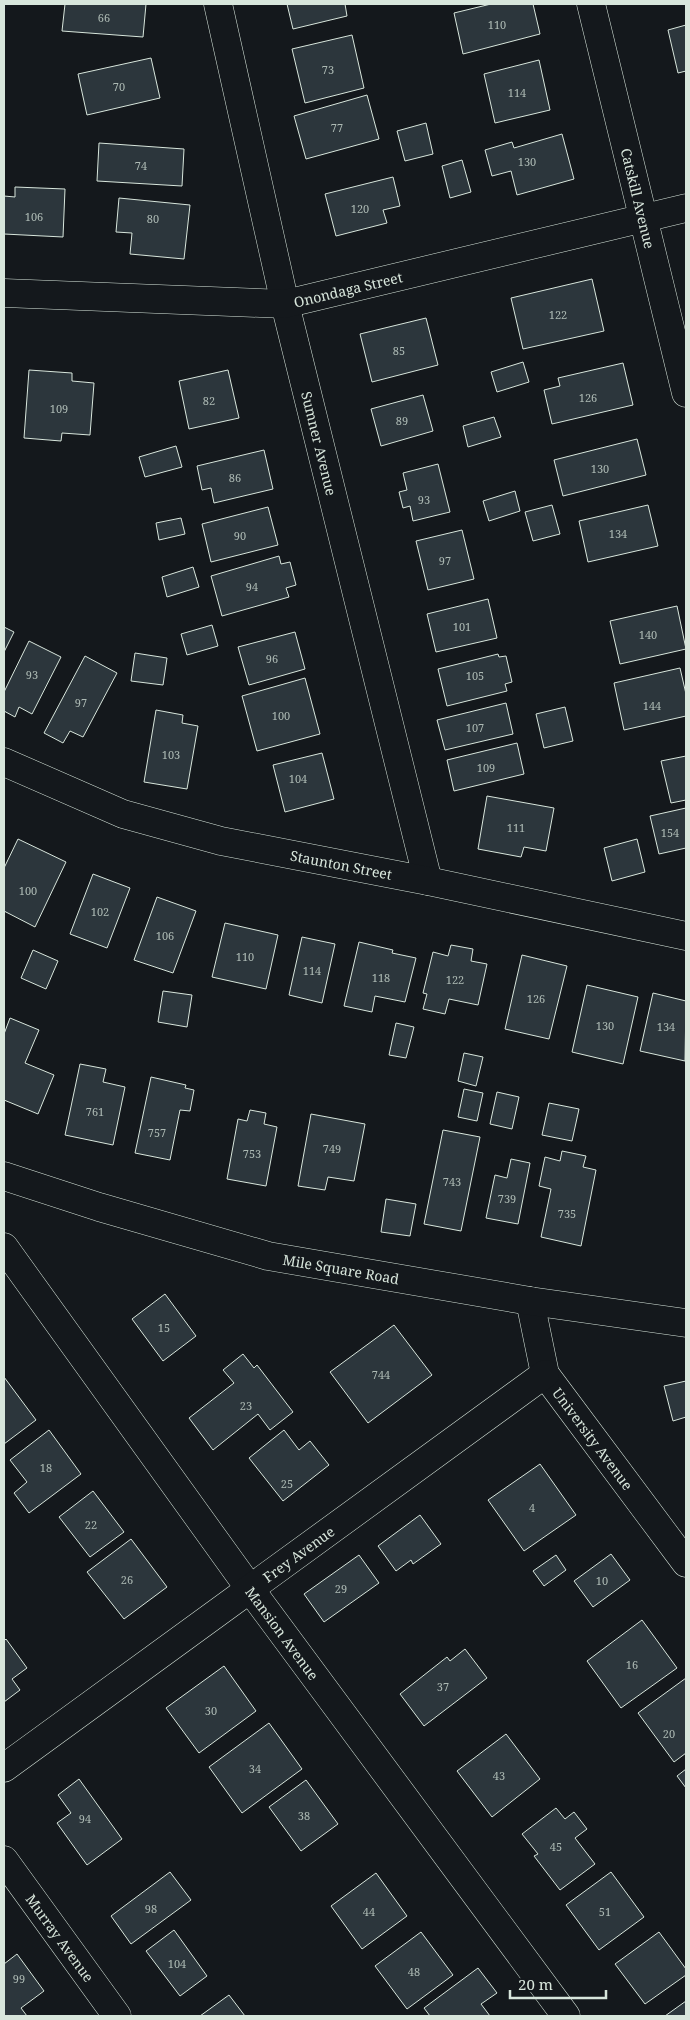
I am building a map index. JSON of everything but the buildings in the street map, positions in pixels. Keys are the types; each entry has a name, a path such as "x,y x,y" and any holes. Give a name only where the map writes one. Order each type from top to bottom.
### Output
{"street":[{"name":"Sumner Avenue","path":"218,4 285,304 428,881"},
{"name":"Catskill Avenue","path":"591,4 686,393"},
{"name":"Onondaga Street","path":"4,293 285,304 686,208"},
{"name":"Staunton Street","path":"4,762 123,814 221,841 428,881 686,936"},
{"name":"Mile Square Road","path":"4,1176 99,1207 268,1256 530,1301 686,1323"},
{"name":"Mansion Avenue","path":"4,1247 250,1589 566,2016"},
{"name":"University Avenue","path":"530,1301 545,1374 686,1563"},
{"name":"Frey Avenue","path":"4,1768 545,1374"},
{"name":"Murray Avenue","path":"4,1860 118,2016"}]}
